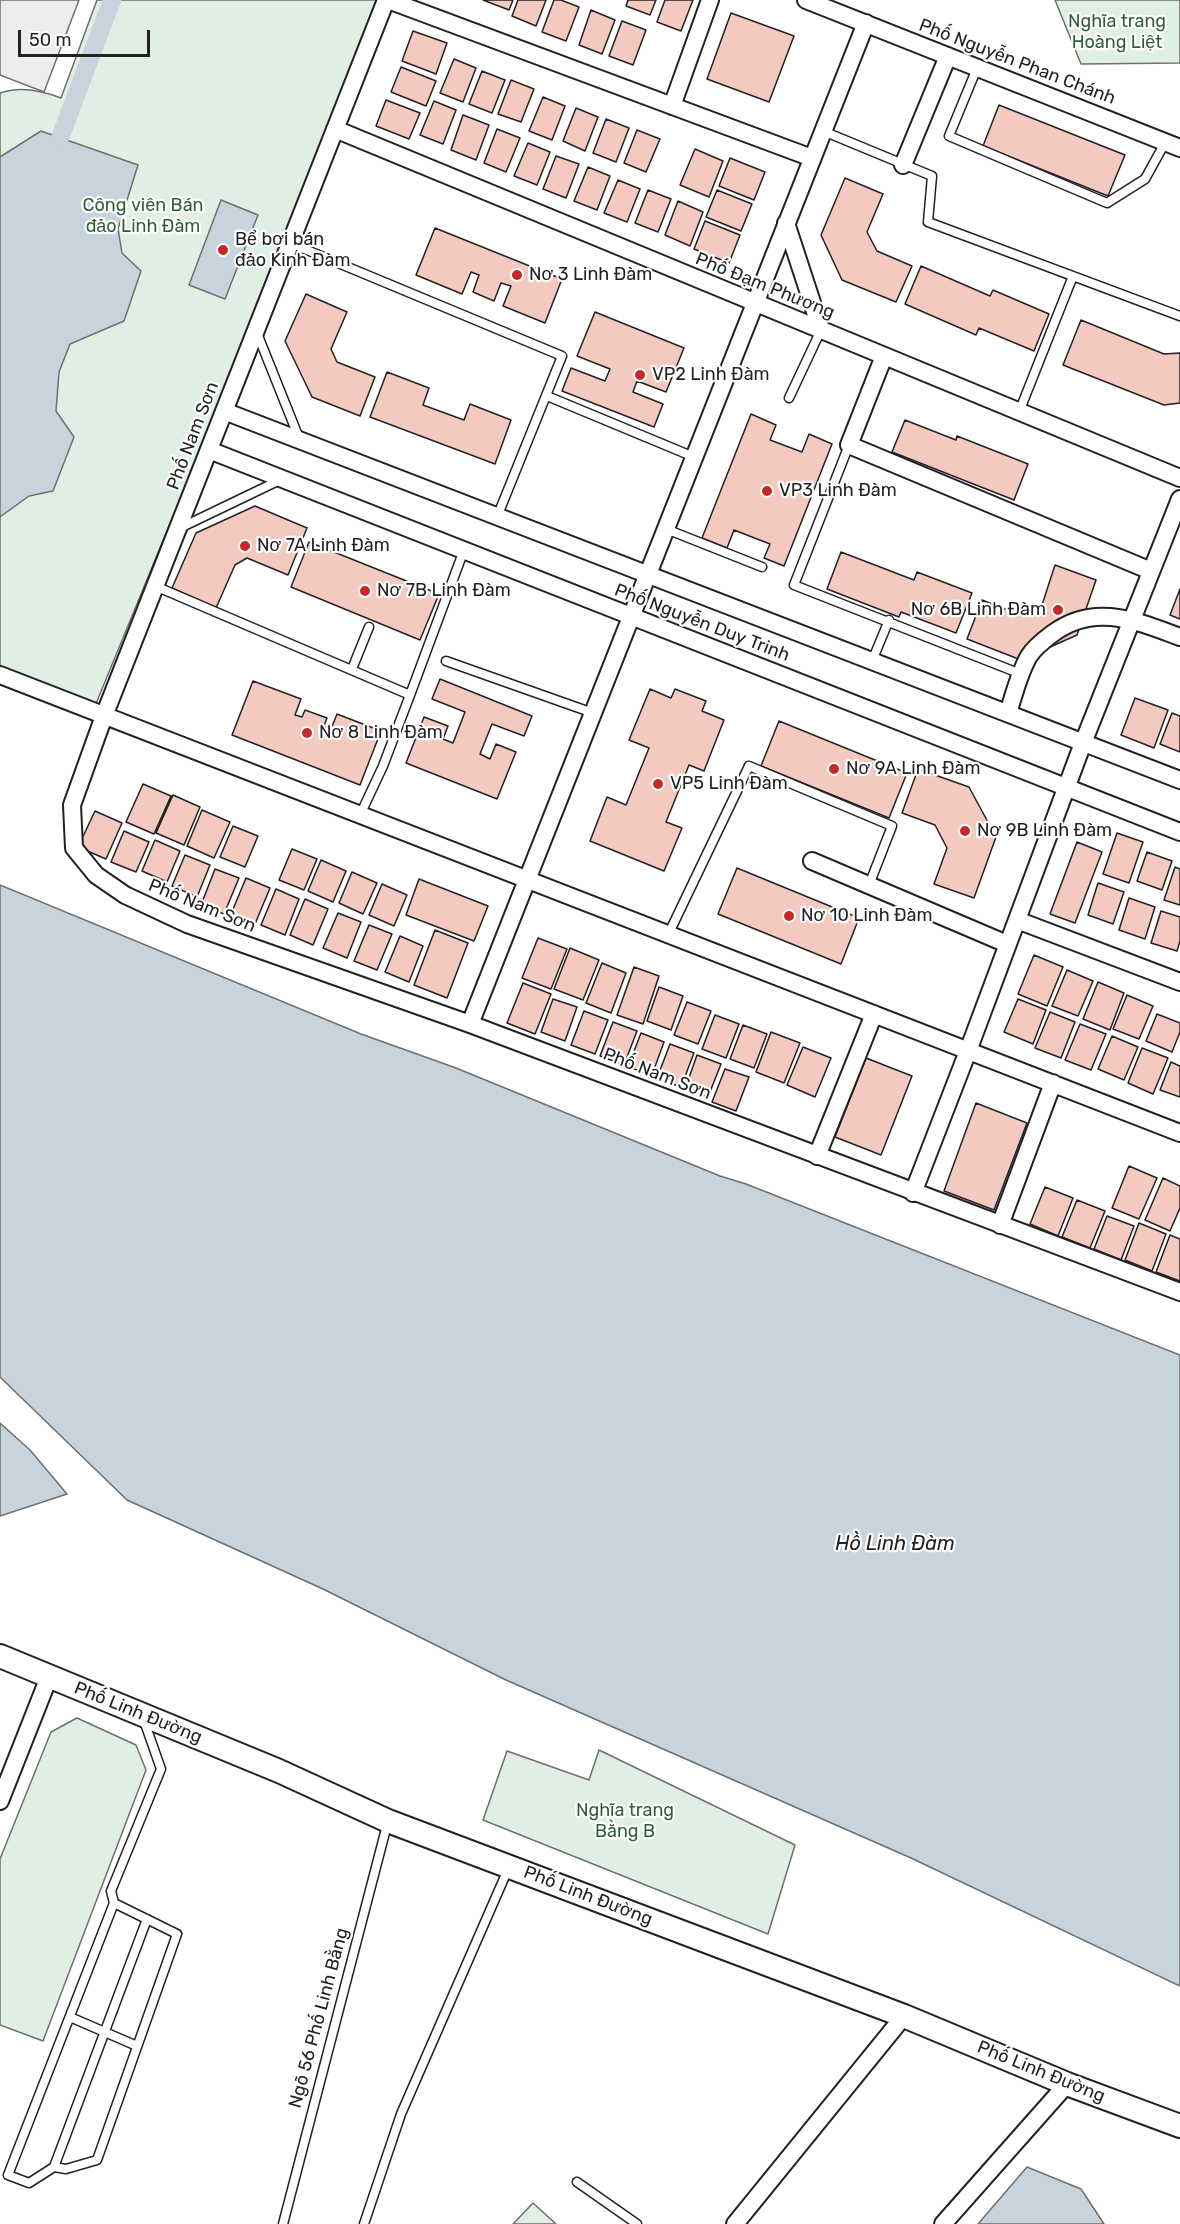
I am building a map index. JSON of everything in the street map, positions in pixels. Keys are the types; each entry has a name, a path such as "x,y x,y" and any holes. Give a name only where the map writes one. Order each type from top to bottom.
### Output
{"street":[{"path":"387,0 812,158"},
{"name":"Phố Nam Sơn","path":"387,0 104,716 72,805 74,848 96,874 125,895 187,924 470,1024 1180,1292"},
{"path":"672,106 710,0"},
{"name":"Phố Nguyễn Phan Chánh","path":"806,0 1175,143"},
{"path":"470,1024 866,23"},
{"path":"903,165 948,56"},
{"name":"Phố Đạm Phương","path":"335,129 1180,478"},
{"path":"786,223 820,330"},
{"path":"884,356 849,445 1151,572"},
{"name":"Phố Nguyễn Duy Trinh","path":"224,411 1180,780"},
{"name":"Phố Nguyễn Duy Trinh","path":"209,450 1180,832"},
{"path":"913,1192 1066,787 1180,499"},
{"path":"1008,713 1029,655 1061,627 1078,620 1103,616 1131,620 1180,637"},
{"path":"0,675 1180,1133"},
{"path":"812,861 1007,944"},
{"path":"1017,920 1180,982"},
{"path":"817,1156 874,1014"},
{"path":"1000,1225 1053,1083"},
{"name":"Phố Linh Đường","path":"0,1656 279,1771 388,1821 904,2016 1067,2084 1180,2126"},
{"path":"0,1801 49,1677"},
{"path":"735,2224 904,2016"},
{"path":"943,2224 1067,2084"}],"lane":[{"path":"977,68 949,136 1107,203 1144,179 1175,143"},
{"path":"823,131 932,177 928,222 1180,316"},
{"path":"290,243 562,356 497,517"},
{"path":"1019,412 1073,276"},
{"path":"256,330 301,441"},
{"path":"789,398 820,330"},
{"path":"547,396 694,457"},
{"path":"849,445 794,585 1021,674"},
{"path":"177,530 283,479"},
{"path":"666,529 762,567"},
{"path":"360,815 383,766 464,550"},
{"path":"155,586 410,695"},
{"path":"872,661 888,620"},
{"path":"352,669 369,627"},
{"path":"446,661 593,713"},
{"path":"668,935 749,766 892,826 869,885"},
{"path":"142,1715 161,1769 111,1891 114,1904 8,2175 29,2182 54,2167 147,1919"},
{"name":"Ngõ 56 Phố Linh Bằng","path":"283,2224 388,1821"},
{"path":"364,2224 401,2114 509,1866"},
{"path":"54,2167 66,2169 97,2160 177,1934 114,1904"},
{"path":"70,2017 137,2046"},
{"path":"577,2182 637,2224"}],"green space":[{"name":"Công viên Bán đảo Linh Đàm","path":"97,0 385,0 93,711 0,675 0,93 31,90 61,98"},
{"name":"Nghĩa trang Hoàng Liệt","path":"1055,0 1180,0 1180,63 1081,64"},
{"path":"77,1718 136,1745 146,1770 43,2041 0,2025 0,1859 51,1732"},
{"name":"Nghĩa trang Bằng B","path":"599,1750 795,1845 768,1934 483,1820 507,1751 589,1780"},
{"path":"533,2203 556,2224 513,2224"}],"shaded area":[{"path":"0,0 79,0 44,92 0,75"}],"water":[{"path":"41,131 138,165 118,229 122,253 141,271 124,321 70,344 59,372 56,411 74,437 53,491 29,496 0,517 0,157"},
{"name":"Bể bơi bán đảo Kinh Đàm","path":"221,200 258,215 225,299 189,285"},
{"name":"Hồ Linh Đàm","path":"0,885 361,1034 456,1068 720,1176 746,1184 1180,1355 1180,1986 911,1858 506,1680 323,1589 127,1500 0,1377"},
{"path":"0,1423 30,1450 67,1494 0,1516"},
{"path":"1027,2167 1081,2189 1104,2224 978,2224"}],"building":[{"path":"483,0 513,0 509,10"},
{"path":"518,0 546,0 536,26 512,16"},
{"path":"554,0 561,0 579,7 566,41 542,32"},
{"path":"628,0 656,0 650,15 626,6"},
{"path":"665,0 693,0 681,31 657,22"},
{"path":"591,10 615,20 602,54 579,45"},
{"path":"731,13 794,36 769,102 707,79"},
{"path":"622,21 646,30 633,65 609,56"},
{"path":"413,31 447,43 436,74 402,61"},
{"path":"454,59 476,68 463,102 440,93"},
{"path":"401,67 436,81 426,106 391,92"},
{"path":"482,71 505,80 492,113 469,104"},
{"path":"511,80 534,89 521,122 498,114"},
{"path":"543,97 565,106 552,140 529,131"},
{"path":"386,100 420,113 409,139 376,126"},
{"path":"434,101 456,110 443,144 420,135"},
{"path":"999,105 1125,155 1108,196 983,146"},
{"path":"576,108 598,117 585,151 563,141"},
{"path":"463,115 489,125 476,160 451,150"},
{"path":"606,119 629,128 616,162 593,153"},
{"path":"497,129 520,138 506,172 484,163"},
{"path":"637,130 660,139 646,172 624,163"},
{"path":"528,143 550,152 537,185 514,176"},
{"path":"695,149 723,161 709,197 680,185"},
{"path":"556,156 579,164 566,198 543,189"},
{"path":"730,158 765,172 754,200 719,186"},
{"path":"588,167 610,176 597,210 574,201"},
{"path":"845,178 883,194 867,232 877,251 912,266 896,302 842,280 821,235"},
{"path":"618,180 640,189 627,222 604,213"},
{"path":"648,190 671,199 658,232 635,223"},
{"path":"717,190 752,204 741,231 706,217"},
{"path":"678,201 703,212 690,246 665,235"},
{"path":"705,221 740,235 729,263 694,249"},
{"name":"Nơ 3 Linh Đàm","path":"435,228 562,279 545,323 503,306 511,286 501,283 494,301 473,292 479,275 471,272 462,294 416,275"},
{"path":"921,266 990,296 993,290 1049,314 1034,351 979,328 976,335 905,304"},
{"path":"306,294 347,312 331,349 337,362 375,377 360,416 312,397 285,341"},
{"name":"VP2 Linh Đàm","path":"595,312 684,348 666,392 637,381 633,392 663,404 654,427 562,391 571,368 605,381 610,369 577,356"},
{"path":"1081,320 1164,354 1180,353 1180,403 1164,405 1063,365"},
{"path":"387,372 429,388 423,405 464,420 470,404 511,420 495,464 370,417"},
{"name":"VP3 Linh Đàm","path":"751,414 776,425 770,440 802,452 809,434 832,444 784,566 764,558 770,544 734,530 727,548 702,538"},
{"path":"905,420 956,440 957,436 1028,464 1014,500 892,452"},
{"name":"Nơ 7A Linh Đàm","path":"255,506 307,528 288,575 247,558 235,565 216,608 172,588 196,533"},
{"name":"Nơ 7B Linh Đàm","path":"309,542 439,594 420,640 291,587"},
{"path":"841,552 914,580 917,572 972,593 956,633 901,612 899,617 827,589"},
{"name":"Nơ 6B Linh Đàm","path":"1055,565 1096,580 1077,635 1021,660 967,639 982,600 1018,614 1042,605"},
{"path":"1180,589 1180,619 1170,615"},
{"path":"440,679 532,716 524,736 492,724 480,754 490,759 496,744 516,752 497,799 406,763 424,717 448,726 443,739 453,743 465,712 432,699"},
{"name":"Nơ 8 Linh Đàm","path":"253,681 301,699 295,715 302,717 305,710 327,718 324,726 331,729 337,714 381,731 360,785 232,735"},
{"name":"VP5 Linh Đàm","path":"650,689 671,698 675,689 706,701 702,711 724,720 704,771 689,765 666,822 682,828 664,871 590,841 607,797 626,805 649,748 629,740"},
{"path":"1135,698 1168,710 1154,748 1121,735"},
{"path":"1172,713 1180,716 1180,752 1160,744"},
{"name":"Nơ 9A Linh Đàm","path":"779,721 907,773 889,818 761,766"},
{"name":"Nơ 9B Linh Đàm","path":"918,769 969,787 996,837 974,898 934,884 947,848 935,825 902,813"},
{"path":"143,784 171,796 154,834 126,822"},
{"path":"173,795 200,807 184,845 156,833"},
{"path":"202,810 230,822 214,858 187,846"},
{"path":"95,811 122,823 106,859 78,847"},
{"path":"233,826 258,836 245,867 220,857"},
{"path":"124,831 149,842 136,872 111,862"},
{"path":"1117,833 1143,842 1129,883 1103,874"},
{"path":"155,840 180,851 167,882 142,871"},
{"path":"1077,842 1102,852 1075,923 1050,914"},
{"path":"292,849 317,859 304,890 279,880"},
{"path":"1147,852 1172,861 1162,890 1137,881"},
{"path":"185,855 210,865 197,897 172,886"},
{"path":"321,860 346,871 333,902 308,891"},
{"path":"1175,867 1180,869 1180,905 1164,900"},
{"name":"Nơ 10 Linh Đàm","path":"737,868 859,918 841,964 718,914"},
{"path":"215,869 239,878 224,914 201,905"},
{"path":"352,872 377,883 363,914 339,903"},
{"path":"246,878 270,888 255,924 231,914"},
{"path":"419,879 488,906 474,941 406,915"},
{"path":"1098,883 1124,892 1113,924 1088,915"},
{"path":"382,884 407,895 394,926 369,915"},
{"path":"276,889 299,899 285,935 261,925"},
{"path":"1129,898 1155,907 1145,939 1119,930"},
{"path":"305,899 328,909 313,945 290,935"},
{"path":"1161,911 1180,917 1180,941 1177,951 1151,943"},
{"path":"338,913 361,922 347,958 323,948"},
{"path":"369,925 392,934 377,970 354,961"},
{"path":"435,930 468,943 447,998 414,985"},
{"path":"400,936 423,946 409,982 385,972"},
{"path":"538,938 567,949 551,989 522,978"},
{"path":"570,948 599,960 583,1000 554,989"},
{"path":"1034,955 1063,967 1047,1006 1018,994"},
{"path":"602,963 626,973 611,1013 586,1003"},
{"path":"634,967 659,976 643,1024 617,1015"},
{"path":"1067,970 1093,981 1078,1016 1052,1006"},
{"path":"1098,982 1124,993 1110,1030 1083,1019"},
{"path":"523,983 551,994 535,1034 507,1023"},
{"path":"659,987 683,996 671,1030 647,1021"},
{"path":"1127,995 1153,1006 1139,1039 1113,1029"},
{"path":"553,999 577,1007 565,1041 541,1032"},
{"path":"1018,999 1046,1010 1033,1044 1004,1032"},
{"path":"687,1002 711,1011 698,1044 674,1035"},
{"path":"584,1011 608,1020 595,1054 571,1045"},
{"path":"1050,1012 1075,1022 1061,1058 1035,1048"},
{"path":"1157,1014 1180,1023 1180,1032 1172,1052 1146,1041"},
{"path":"715,1015 739,1024 726,1058 702,1049"},
{"path":"613,1022 637,1031 624,1065 600,1056"},
{"path":"1080,1024 1106,1034 1091,1070 1065,1060"},
{"path":"743,1025 767,1034 754,1068 730,1059"},
{"path":"771,1032 800,1043 784,1083 756,1072"},
{"path":"641,1033 664,1042 652,1075 628,1067"},
{"path":"1112,1036 1138,1047 1124,1080 1098,1069"},
{"path":"670,1044 694,1053 681,1087 657,1078"},
{"path":"803,1047 831,1058 815,1097 787,1085"},
{"path":"1142,1048 1168,1058 1153,1094 1128,1083"},
{"path":"697,1055 721,1064 708,1097 685,1089"},
{"path":"866,1058 912,1076 881,1155 835,1137"},
{"path":"1171,1062 1180,1066 1180,1097 1160,1090"},
{"path":"725,1069 749,1077 736,1111 712,1102"},
{"path":"976,1103 1027,1123 994,1210 944,1191"},
{"path":"1129,1166 1157,1178 1139,1219 1112,1208"},
{"path":"1163,1178 1180,1186 1180,1208 1170,1231 1145,1220"},
{"path":"1045,1187 1073,1198 1058,1236 1030,1224"},
{"path":"1077,1200 1105,1211 1090,1248 1062,1237"},
{"path":"1107,1216 1134,1226 1121,1260 1094,1249"},
{"path":"1139,1223 1166,1234 1152,1271 1125,1260"},
{"path":"1170,1235 1180,1239 1180,1281 1156,1272"}],"waterway":[{"path":"60,138 112,0"}],"place":[{"name":"Bể bơi bán đảo Kinh Đàm","path":"223,250"},
{"name":"Nơ 3 Linh Đàm","path":"517,275"},
{"name":"VP2 Linh Đàm","path":"640,375"},
{"name":"VP3 Linh Đàm","path":"767,491"},
{"name":"Nơ 7A Linh Đàm","path":"245,546"},
{"name":"Nơ 7B Linh Đàm","path":"365,591"},
{"name":"Nơ 6B Linh Đàm","path":"1058,610"},
{"name":"Nơ 8 Linh Đàm","path":"307,733"},
{"name":"Nơ 9A Linh Đàm","path":"834,769"},
{"name":"VP5 Linh Đàm","path":"658,784"},
{"name":"Nơ 9B Linh Đàm","path":"965,831"},
{"name":"Nơ 10 Linh Đàm","path":"789,916"}]}
